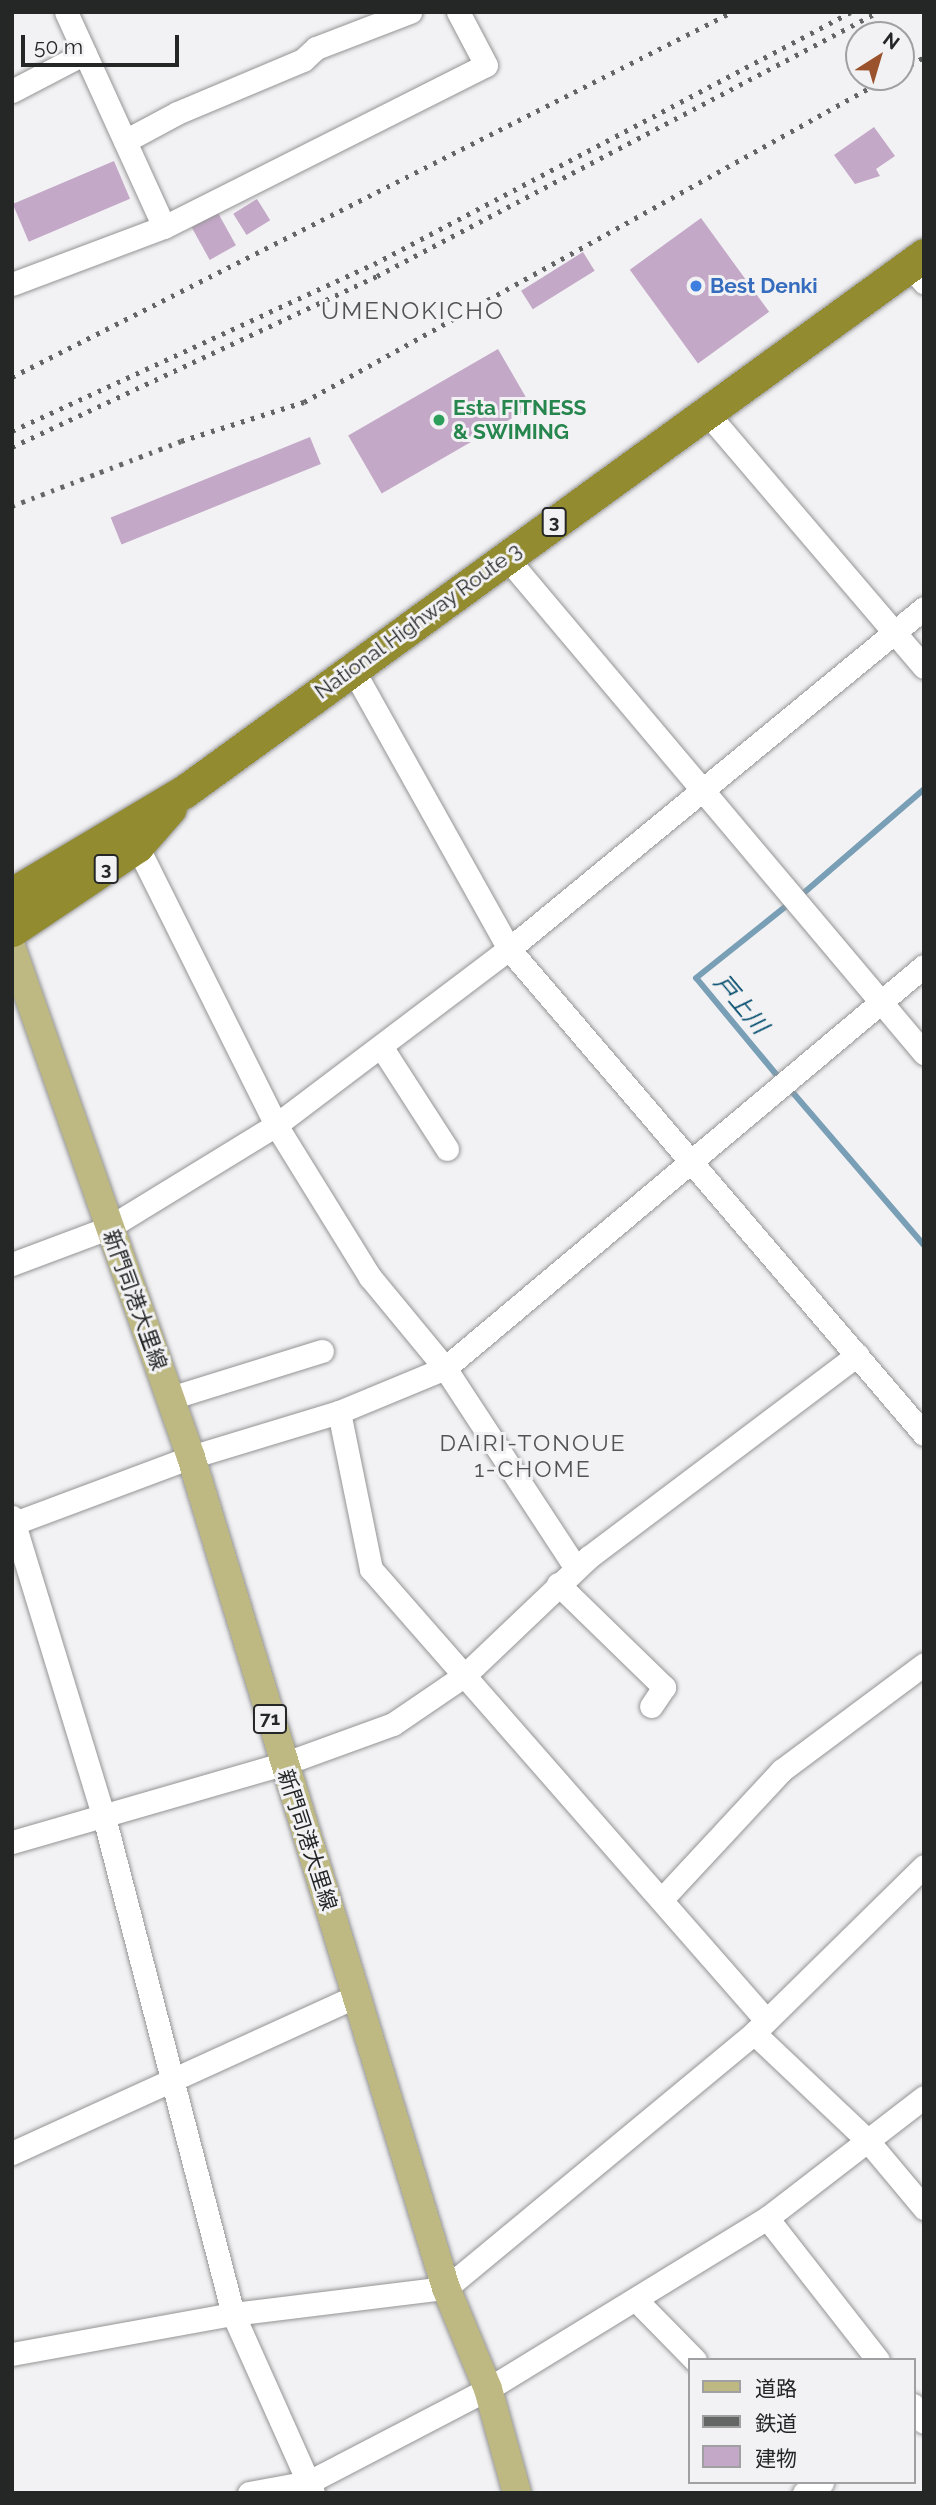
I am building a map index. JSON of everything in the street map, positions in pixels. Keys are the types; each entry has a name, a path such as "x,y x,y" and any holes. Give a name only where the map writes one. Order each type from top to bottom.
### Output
{"highway":[{"name":"National Highway Route 3","path":"12,894 185,791 707,413 919,268"},
{"name":"National Highway Route 3","path":"12,930 137,846 185,791"}],"main road":[{"name":"新門司港大里線","path":"12,949 108,1228 191,1457 283,1764 446,2288 488,2389 517,2493"}],"street":[{"path":"66,12 164,227"},
{"path":"12,284 164,227 486,65 458,12"},
{"path":"125,141 397,13"},
{"path":"12,91 85,53"},
{"path":"707,413 924,667"},
{"path":"506,557 924,1053"},
{"path":"12,1264 108,1228 276,1125 382,1048 509,948 924,608"},
{"path":"352,668 463,874 509,948 924,1434"},
{"path":"137,846 276,1125 370,1277 445,1368 576,1568"},
{"path":"311,2487 233,2314 175,2077 104,1817 13,1522 191,1457 339,1412 445,1368 924,965"},
{"path":"382,1048 447,1149"},
{"path":"170,1398 322,1351"},
{"path":"12,1842 283,1764 393,1724 465,1675 576,1568 856,1355"},
{"path":"339,1412 371,1569 662,1899 760,2027 867,2140 924,2208"},
{"path":"558,1584 664,1687 651,1706"},
{"path":"662,1899 782,1770 924,1664"},
{"path":"12,2354 233,2314 446,2288 760,2027 924,1866"},
{"path":"12,2153 357,1996"},
{"path":"249,2493 311,2487 488,2389 594,2320 636,2300 767,2218 924,2097"},
{"path":"767,2218 876,2358"},
{"path":"636,2300 693,2358"}],"building":[{"path":"874,127 895,156 876,169 880,176 855,184 834,155"},
{"path":"114,161 130,199 29,242 13,204"},
{"path":"257,199 270,220 247,235 233,214"},
{"path":"218,213 236,245 210,260 192,228"},
{"name":"Best Denki","path":"701,218 769,312 698,364 630,270"},
{"path":"583,252 595,271 533,309 521,291"},
{"name":"Esta FITNESS & SWIMING","path":"498,349 532,407 382,494 348,436"},
{"path":"310,437 321,464 122,544 111,518"}],"waterway":[{"name":"戸上川","path":"799,897 924,789"},
{"name":"戸上川","path":"780,1079 696,978 790,903"},
{"name":"戸上川","path":"788,1087 924,1245"}],"railway":[{"path":"12,377 732,12"},
{"path":"12,431 374,264 851,12"},
{"path":"12,447 377,276 878,12"},
{"path":"915,62 924,57"},
{"path":"12,506 181,441 304,402 864,91"}],"place":[{"name":"Best Denki","path":"696,286"},
{"name":"Esta FITNESS & SWIMING","path":"439,420"}],"district":[{"name":"UMENOKICHO","path":"413,311"},
{"name":"DAIRI-TONOUE 1-CHOME","path":"533,1456"}]}
